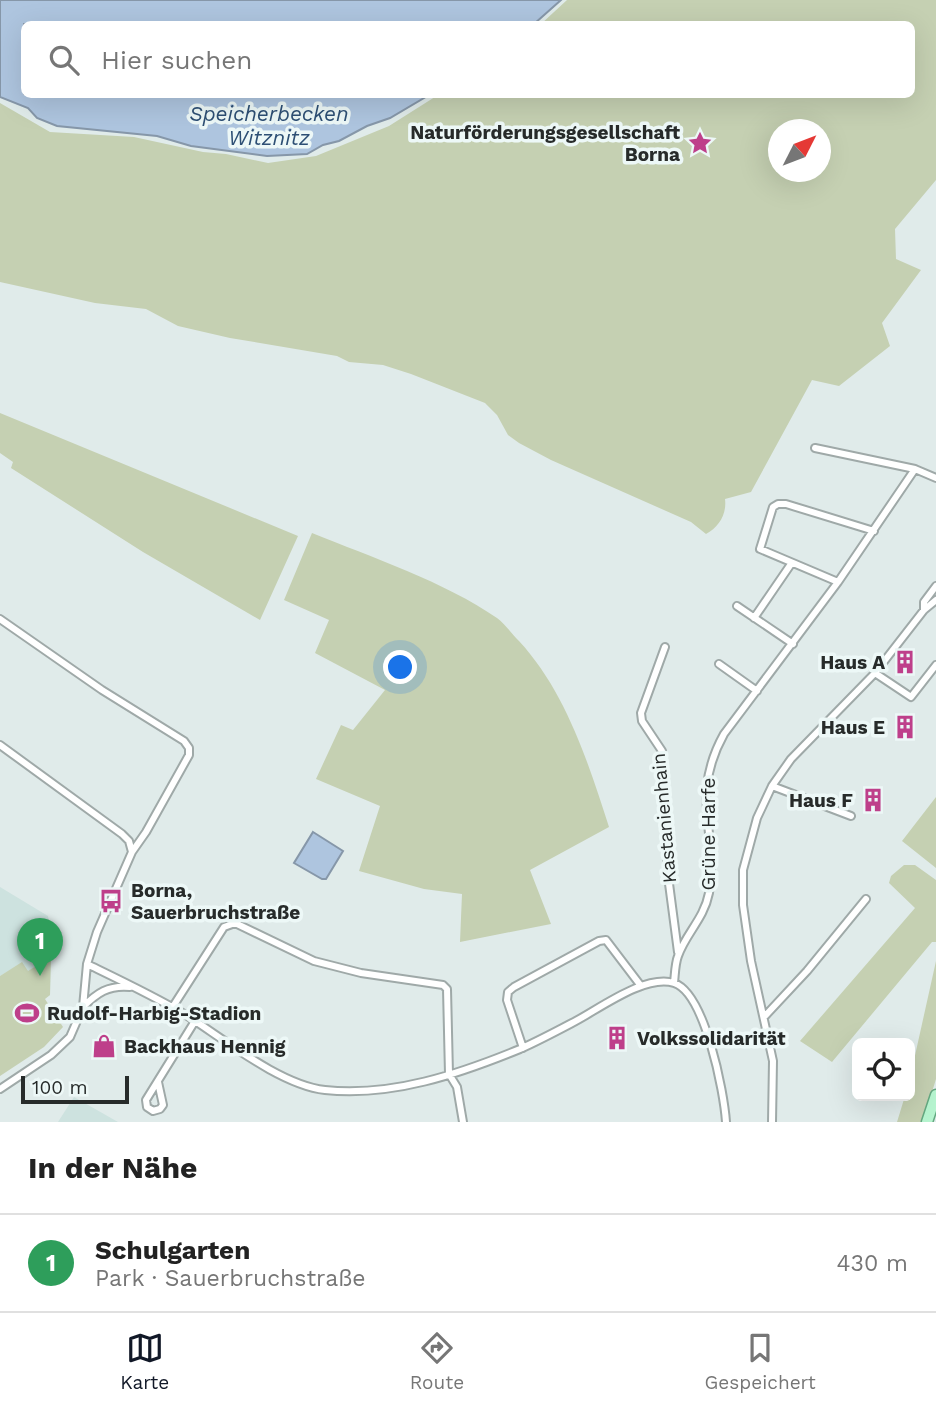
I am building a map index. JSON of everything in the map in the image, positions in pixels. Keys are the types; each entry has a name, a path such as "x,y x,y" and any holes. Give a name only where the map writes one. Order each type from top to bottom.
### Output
{"main road":[{"path":"927,1122 936,1095"}],"street":[{"path":"815,448 915,470 936,478"},
{"name":"Grüne Harfe","path":"674,983 678,955 705,910 708,897 711,874 705,794 710,763 724,734 793,645 915,470"},
{"path":"838,582 760,550 773,507 786,504 874,531"},
{"path":"754,618 792,564"},
{"path":"924,610 925,602 936,586"},
{"path":"772,1122 773,1061 751,961 742,887 743,870 757,818 772,786 791,759 875,673 924,610 936,600"},
{"path":"737,606 793,645"},
{"path":"0,618 102,690 184,741 189,748 188,755 147,830 132,852 97,932 87,964 83,1007 70,1037 0,1089"},
{"name":"Kastanienhain","path":"665,647 641,713 642,721 662,751 668,876 678,955"},
{"path":"719,664 757,691"},
{"path":"875,673 911,697 936,665"},
{"path":"0,744 122,834 129,841 132,852"},
{"path":"772,786 851,816"},
{"path":"765,1016 807,971 866,900"},
{"path":"173,1008 224,927 235,923 314,961 361,973 443,985 447,989 449,1074 457,1087 463,1122"},
{"path":"523,1048 507,1000 508,992 599,941 606,940 641,986"},
{"path":"87,964 173,1008 257,1061 296,1082 322,1090 385,1090 449,1074 523,1048 641,986 674,983 692,996 698,1009 721,1081 726,1122"},
{"path":"83,1007 97,993 108,988 134,988"},
{"path":"158,1082 195,1021"}],"shaded area":[{"path":"0,887 48,916 51,936 50,995 45,998 22,963 0,976"},
{"path":"74,1097 118,1122 58,1122"}],"green space":[{"path":"567,0 936,0 936,180 895,229 896,259 921,270 882,323 890,346 839,386 812,380 751,492 725,499 721,520 706,534 691,522 519,443 508,435 497,415 485,403 411,374 383,365 349,362 337,356 230,338 178,326 146,309 95,303 0,282 0,103 50,132 134,137 268,163 316,156 389,126 433,98 915,98 915,21 544,21"},
{"path":"0,413 298,536 260,620 143,552 11,468 13,462 0,453"},
{"path":"312,533 407,571 477,605 506,626 550,682 584,753 609,827 530,870 551,924 460,942 462,894 424,889 359,871 380,806 316,779 341,725 353,730 385,690 315,653 329,620 284,600"},
{"path":"936,797 936,868 902,841"},
{"path":"904,865 915,865 936,880 936,942 932,942 832,1062 800,1041 915,908 889,883 891,876"},
{"name":"Rudolf-Harbig-Stadion","path":"51,957 50,995 45,999 63,1027 44,1047 0,1076 0,976 22,962 28,971"},
{"path":"936,961 936,1079 923,1122 897,1122 903,1101 915,1101 915,1056"}],"water":[{"name":"Speicherbecken Witznitz","path":"0,0 561,0 537,21 21,21 21,98 424,98 390,118 307,154 267,156 191,146 157,136 57,126 37,118 28,108 0,97"},
{"path":"313,832 343,851 326,879 294,863"}],"place":[{"name":"Naturförderungsgesellschaft Borna","path":"700,143"},
{"name":"Haus A","path":"905,662"},
{"name":"Haus E","path":"905,727"},
{"name":"Haus F","path":"873,800"},
{"name":"Borna, Sauerbruchstraße","path":"111,901"},
{"name":"Schulgarten","path":"40,976"},
{"name":"Rudolf-Harbig-Stadion","path":"27,1013"},
{"name":"Volkssolidarität","path":"617,1038"},
{"name":"Backhaus Hennig","path":"104,1046"}]}
